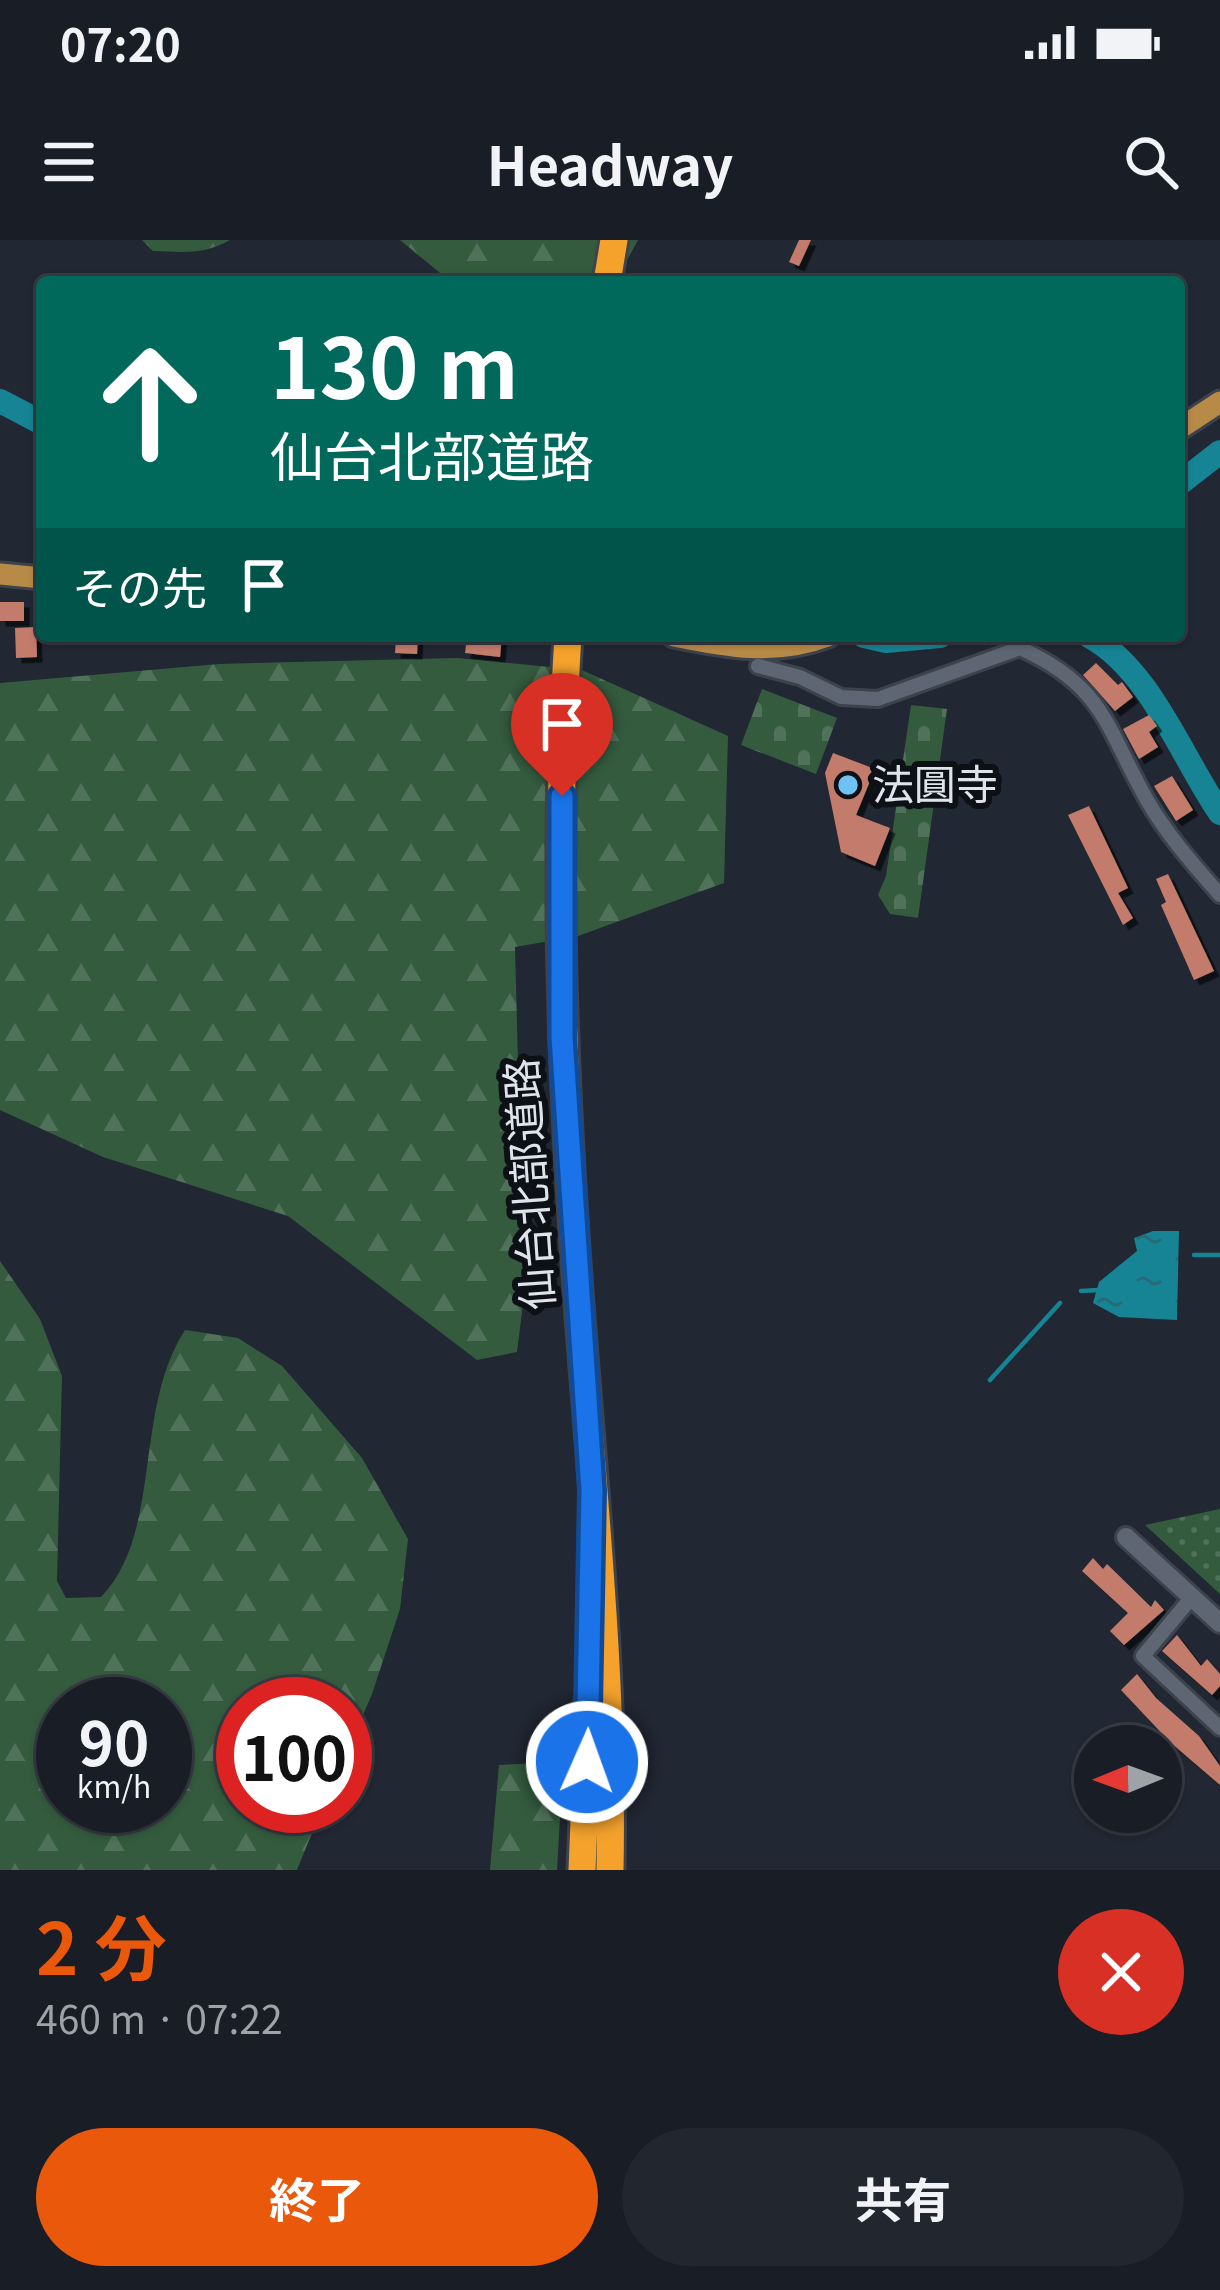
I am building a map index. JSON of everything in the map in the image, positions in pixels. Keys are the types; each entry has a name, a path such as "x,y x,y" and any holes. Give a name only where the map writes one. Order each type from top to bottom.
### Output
{"highway":[{"path":"608,276 614,240"},
{"name":"仙台北部道路","path":"568,642 560,880 562,1037 607,1736 610,1870"},
{"path":"582,1870 592,1490"}],"main road":[{"path":"1185,425 1220,402"},
{"path":"0,574 36,577"},
{"path":"707,642 752,650 786,649 809,642"}],"street":[{"path":"758,667 800,677 841,697 878,699 1016,642 1071,677 1096,701 1147,799 1220,896"},
{"path":"1126,1538 1220,1623"},
{"path":"1192,1597 1143,1656 1220,1728"}],"green space":[{"path":"142,240 230,240 183,252 153,251"},
{"path":"400,240 638,240 618,276 444,276"},
{"path":"457,658 582,670 728,736 724,883 578,936 515,947 524,1296 517,1352 477,1360 288,1216 103,1157 0,1110 0,683 219,664"},
{"path":"762,689 837,718 816,774 741,745"},
{"path":"911,705 947,709 918,918 890,914 878,895 886,876"},
{"path":"0,1261 40,1319 62,1376 57,1581 66,1598 101,1597 120,1570 141,1505 159,1396 185,1330 238,1338 282,1366 362,1458 408,1539 400,1609 372,1694 372,1677 216,1677 216,1833 312,1833 297,1870 0,1870"},
{"path":"1220,1509 1220,1594 1145,1525"},
{"path":"539,1763 562,1784 557,1870 490,1870 499,1765"}],"water":[{"path":"1153,1231 1179,1231 1177,1320 1119,1317 1093,1303 1099,1282 1137,1251 1134,1238"}],"building":[{"path":"799,240 811,240 799,266 789,262"},
{"path":"0,602 24,602 24,621 0,621"},
{"path":"36,627 37,657 16,658 15,628"},
{"path":"396,642 418,642 417,654 395,653"},
{"path":"466,642 501,642 500,657 465,653"},
{"path":"1096,663 1118,685 1122,682 1133,697 1115,711 1083,675"},
{"path":"1149,715 1157,726 1149,732 1158,747 1139,759 1123,729"},
{"path":"833,753 875,769 856,815 890,828 875,866 841,852 825,773"},
{"path":"1172,776 1193,810 1176,821 1154,786"},
{"path":"1089,806 1128,888 1118,893 1133,918 1123,925 1068,815"},
{"path":"1168,874 1214,971 1194,980 1161,905 1166,902 1156,879"},
{"path":"1093,1558 1103,1569 1107,1564 1151,1607 1155,1600 1164,1610 1124,1645 1110,1631 1128,1613 1082,1571"},
{"path":"1177,1635 1201,1666 1207,1659 1220,1674 1220,1686 1212,1695 1162,1651"},
{"path":"1137,1674 1199,1736 1220,1766 1220,1785 1182,1752 1182,1725 1154,1725 1121,1690"}],"waterway":[{"path":"0,401 36,420"},
{"path":"1185,479 1220,452"},
{"path":"1098,642 1147,691 1220,813"},
{"path":"1194,1255 1220,1255"},
{"path":"1081,1291 1099,1290"},
{"path":"990,1380 1060,1303"}],"place":[{"name":"法圓寺","path":"848,785"}],"route":[{"path":"562,796 562,1037 592,1490 587,1762"}]}
